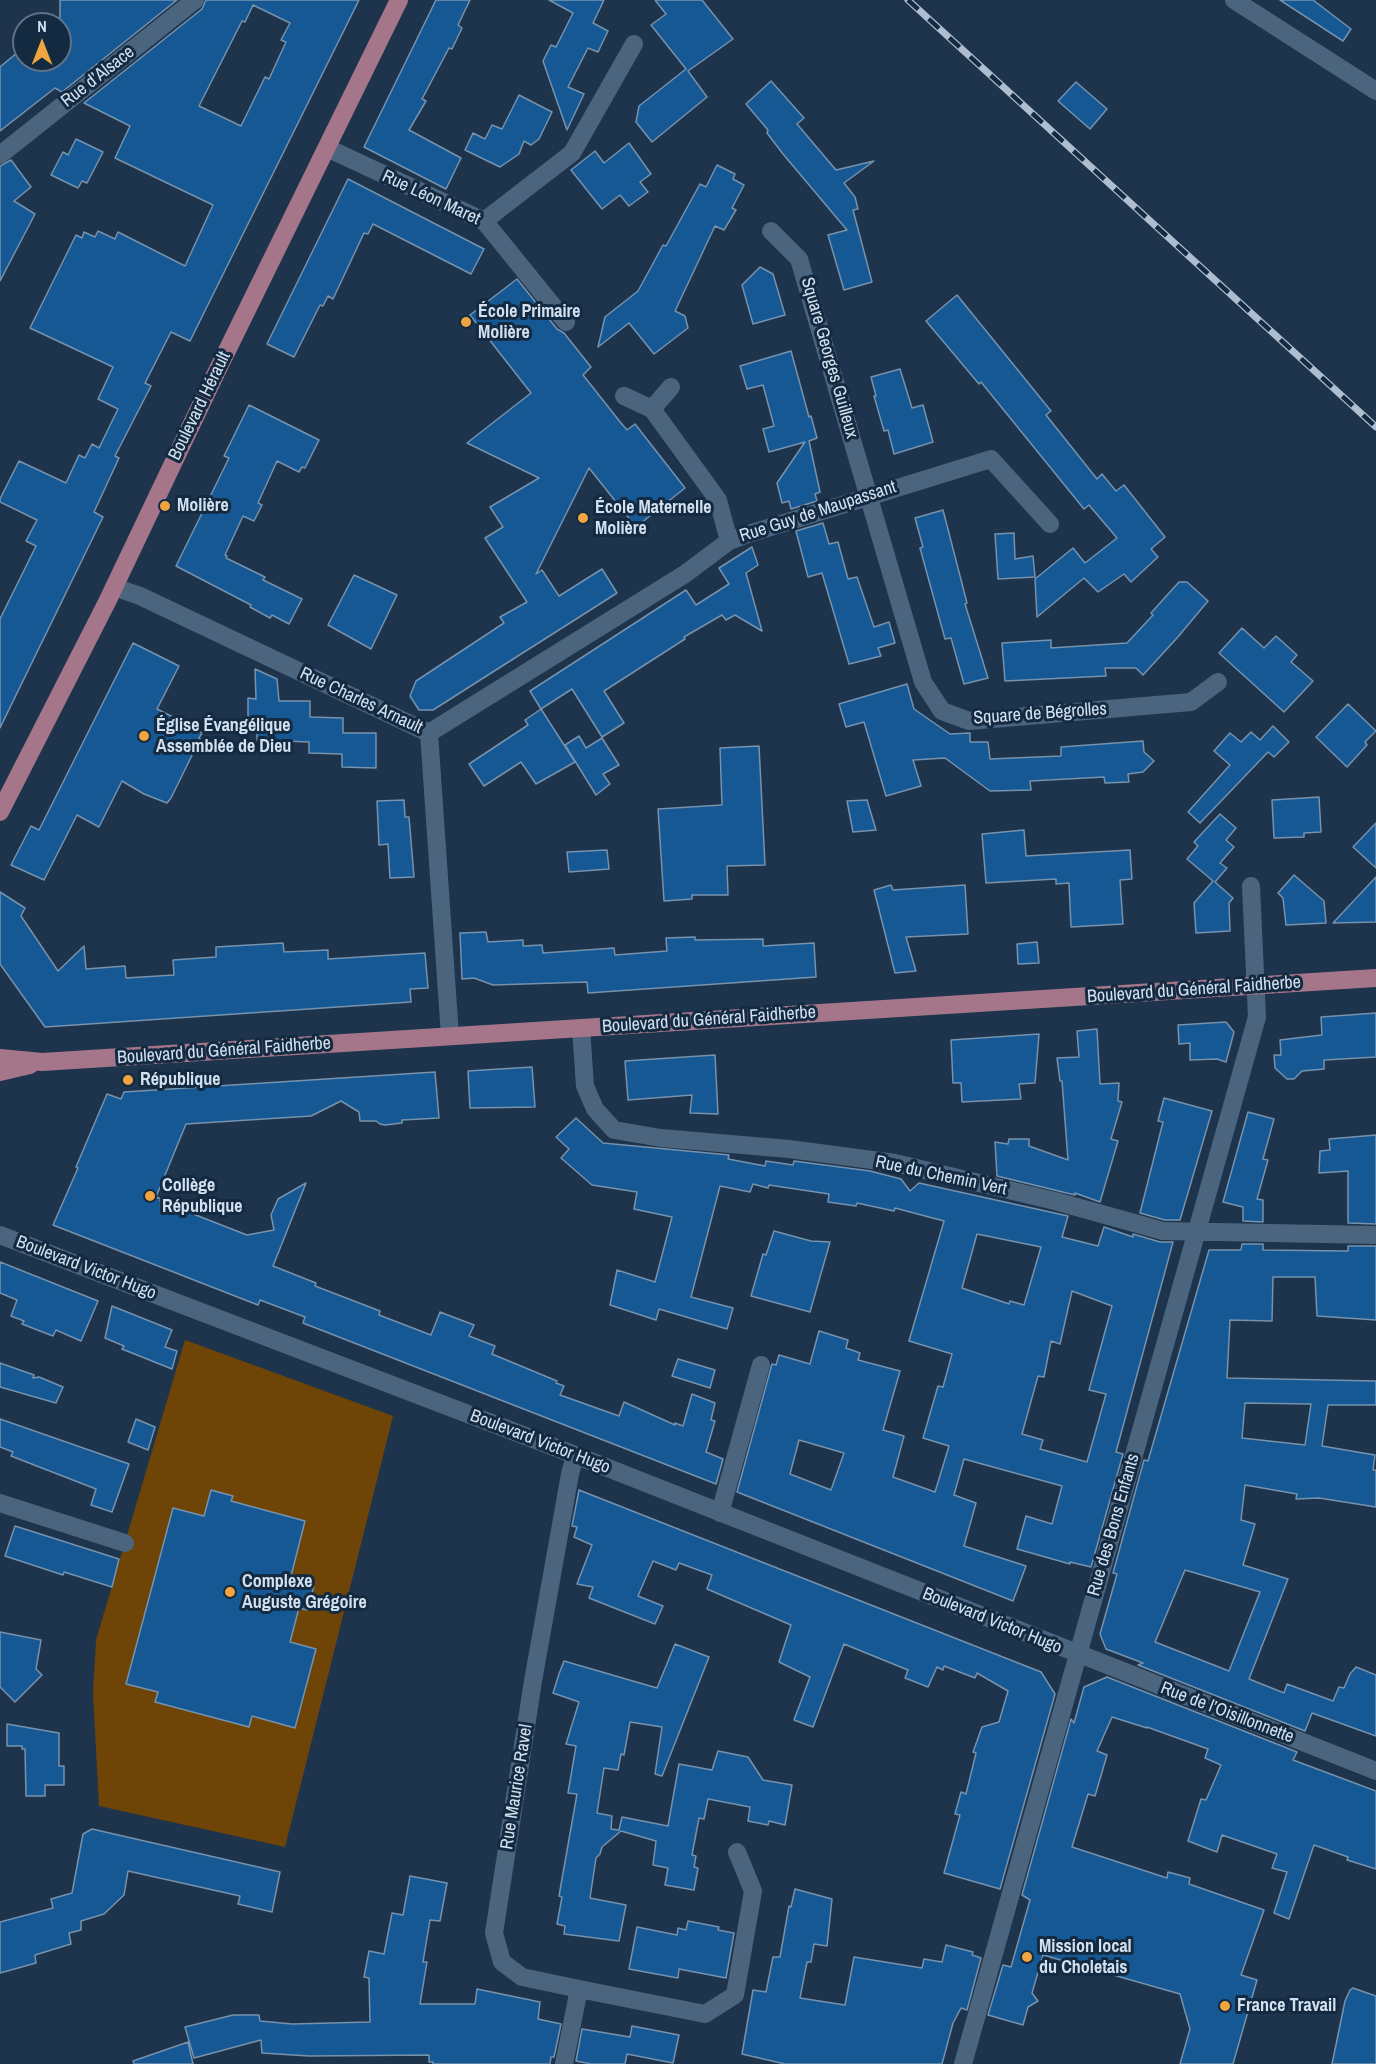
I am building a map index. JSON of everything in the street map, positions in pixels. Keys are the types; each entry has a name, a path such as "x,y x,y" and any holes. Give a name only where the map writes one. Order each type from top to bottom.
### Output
{"main road":[{"name":"Boulevard Hérault","path":"0,812 114,587 399,0"},
{"name":"Boulevard du Général Faidherbe","path":"0,1058 42,1062 1376,978"},
{"name":"Boulevard du Général Faidherbe","path":"0,1072 42,1062"}],"street":[{"name":"Rue d’Alsace","path":"0,155 195,0"},
{"path":"1234,0 1376,91"},
{"path":"484,221 572,153 634,44"},
{"name":"Rue Léon Maret","path":"327,148 484,221 566,322"},
{"name":"Square Georges Guilleux","path":"771,231 799,259 869,495"},
{"path":"652,409 671,387"},
{"path":"624,396 652,409 718,500 729,541"},
{"name":"Rue Guy de Maupassant","path":"429,733 685,574 729,541 869,495 991,459 1050,524"},
{"name":"Square de Bégrolles","path":"869,495 923,682 942,711 969,721 1191,702 1218,682"},
{"name":"Rue Charles Arnault","path":"114,587 140,596 429,733 450,1036"},
{"name":"Rue des Bons Enfants","path":"963,2064 1257,1017 1251,886"},
{"name":"Rue du Chemin Vert","path":"581,1028 585,1086 595,1109 614,1130 661,1138 789,1149 895,1163 1055,1201 1163,1231 1376,1235"},
{"name":"Boulevard Victor Hugo","path":"0,1235 575,1455 1078,1654"},
{"path":"720,1513 761,1365"},
{"name":"Rue Maurice Ravel","path":"575,1455 533,1681 495,1934 502,1962 522,1977 705,2014 735,1995 753,1891 738,1852"},
{"path":"0,1503 125,1543"},
{"name":"Rue de l’Oisillonnette","path":"1078,1654 1376,1771"},
{"path":"564,2064 579,1989"}],"shaded area":[{"name":"Complexe Auguste Grégoire","path":"185,1340 393,1416 285,1847 99,1806 93,1693 96,1640"}],"building":[{"path":"60,0 177,0 62,92 55,88 0,131 0,67 12,57 12,72 72,72 72,12 60,12"},
{"path":"206,0 359,0 190,341 171,332 145,383 151,386 115,456 119,458 94,512 103,517 0,728 0,619 36,546 26,541 37,520 0,502 0,499 19,461 66,483 79,455 85,458 92,444 99,448 118,409 98,399 113,367 30,328 76,235 82,238 84,232 95,237 98,231 115,239 118,232 185,266 213,205 115,158 130,126 84,103 202,9","holes":["253,5 290,23 281,40 286,42 269,79 265,77 241,126 199,106 242,21 245,22"]},
{"path":"436,0 470,0 458,25 462,28 422,99 426,101 409,130 461,158 446,189 364,147"},
{"path":"549,0 604,0 593,23 608,31 598,52 588,48 568,87 584,94 567,130 543,61 551,45 556,47 573,13"},
{"path":"655,0 702,0 733,39 688,71 707,97 652,142 636,122 639,106 686,69 651,25 666,14"},
{"path":"1280,0 1313,0 1351,29 1343,41"},
{"path":"771,81 804,118 797,124 836,170 874,161 844,183 855,197 858,209 853,210 872,282 844,290 828,235 847,230 783,154 767,133 768,130 746,104"},
{"path":"1076,82 1107,109 1090,129 1058,101"},
{"path":"519,95 552,112 539,139 531,145 524,141 519,154 500,167 465,150 473,133 485,139 492,125 502,129"},
{"path":"76,139 103,152 87,183 82,181 78,188 51,175 63,152 68,155"},
{"path":"629,143 651,174 640,182 648,192 629,206 620,195 602,209 571,170 595,151 604,163"},
{"path":"11,160 31,187 14,201 35,214 0,281 0,166"},
{"path":"717,165 735,174 733,179 744,185 732,208 736,210 724,230 715,226 675,311 685,316 688,328 654,354 629,323 598,347 605,317 638,291 700,184 706,187"},
{"path":"348,179 484,249 471,274 373,224 368,234 364,233 333,299 328,296 323,306 320,305 294,357 267,344"},
{"path":"760,267 773,274 785,315 753,324 742,285"},
{"path":"517,279 591,367 583,375 621,423 627,430 635,424 685,488 636,527 589,468 536,574 542,570 559,596 602,569 617,593 433,710 419,710 410,696 416,681 504,623 500,617 527,602 485,538 503,527 490,507 539,478 467,443 531,393 470,315"},
{"path":"957,295 1051,411 1046,415 1097,479 1102,474 1116,491 1124,485 1165,537 1151,549 1158,557 1131,582 1124,574 1098,592 1084,578 1037,617 1035,579 1073,548 1085,563 1117,538 1089,505 1084,509 981,382 979,384 926,321"},
{"path":"791,351 817,438 809,441 820,492 815,494 817,501 791,509 789,501 782,503 777,483 805,442 769,452 763,429 774,426 763,385 747,389 740,366"},
{"path":"900,369 912,408 923,405 933,442 894,454 888,430 884,431 871,377"},
{"path":"249,405 319,440 305,468 302,467 299,472 277,461 258,503 262,505 254,521 243,516 225,555 226,558 265,577 263,580 302,599 289,624 272,615 270,618 250,607 251,605 176,566 229,458 224,456"},
{"path":"943,510 967,603 965,604 988,678 964,684 951,638 945,639 920,548 923,547 915,518"},
{"path":"823,523 829,544 838,542 848,579 857,577 874,627 889,622 895,643 878,648 881,656 849,664 822,573 808,577 796,531"},
{"path":"1014,533 1015,559 1033,556 1035,577 998,579 995,534"},
{"path":"752,547 758,565 746,573 762,631 735,615 726,620 722,615 684,637 685,639 604,691 624,723 602,737 572,689 541,709 530,691 686,590 696,605 729,584 719,568"},
{"path":"354,575 397,595 371,649 328,625"},
{"path":"1179,582 1187,582 1208,601 1143,675 1136,668 1105,668 1106,676 1005,681 1002,643 1051,640 1051,648 1127,643"},
{"path":"1242,628 1264,648 1276,636 1297,655 1291,662 1313,681 1284,712 1219,653"},
{"name":"Église Évangélique Assemblée de Dieu","path":"133,643 179,666 157,709 202,733 171,798 167,803 144,794 122,781 99,827 77,815 44,880 11,865 31,826 39,830"},
{"path":"255,669 277,679 279,701 310,701 310,717 343,718 343,733 376,733 376,768 342,767 342,754 309,753 309,742 257,740 257,720 248,720 248,698 256,699"},
{"path":"907,684 914,709 950,734 970,733 970,742 988,742 990,759 1061,756 1061,747 1143,741 1144,752 1154,761 1143,772 1128,774 1129,782 1105,783 1104,777 1030,781 1031,790 990,791 945,758 913,760 921,786 886,796 864,722 846,727 839,704"},
{"path":"1348,704 1376,731 1347,767 1316,737"},
{"path":"541,709 575,762 536,784 521,762 484,786 469,764 528,725 525,720"},
{"path":"1273,726 1289,742 1274,757 1268,752 1200,823 1188,812 1230,765 1214,751 1230,733 1241,742 1251,732 1260,740"},
{"path":"579,736 586,748 602,738 619,765 603,774 610,784 596,795 565,745"},
{"path":"759,746 765,865 727,866 728,895 692,895 692,899 664,901 658,809 722,805 720,748"},
{"path":"1319,797 1321,832 1304,833 1304,837 1274,838 1272,800"},
{"path":"404,800 405,817 409,817 414,877 390,878 388,844 379,845 377,801"},
{"path":"867,800 876,830 853,832 847,801"},
{"path":"1220,814 1236,828 1226,840 1234,847 1220,863 1227,868 1215,882 1233,898 1229,903 1230,931 1196,933 1194,903 1213,881 1187,859 1198,846 1194,842"},
{"path":"1376,823 1376,868 1353,847"},
{"path":"1024,830 1026,856 1130,850 1132,879 1120,880 1123,924 1071,927 1069,883 1056,884 1056,879 986,883 982,834"},
{"path":"607,850 609,869 569,872 567,852"},
{"path":"1294,875 1324,901 1326,923 1286,925 1283,898 1278,893"},
{"path":"1376,877 1376,922 1333,923"},
{"path":"891,885 893,890 965,885 968,934 906,937 916,971 895,973 874,890"},
{"path":"0,892 25,908 21,916 58,971 84,946 86,969 125,966 126,978 174,975 173,960 216,957 216,947 283,943 284,952 328,950 328,959 425,953 428,988 410,989 411,1002 45,1027 0,964"},
{"path":"486,932 488,942 523,940 523,946 542,945 543,953 614,948 615,955 667,951 666,938 763,939 763,946 814,943 816,977 588,993 587,982 493,985 474,978 462,979 460,933"},
{"path":"1037,942 1039,963 1018,964 1017,944"},
{"path":"1376,1013 1376,1057 1324,1060 1324,1069 1302,1071 1294,1079 1287,1079 1275,1068 1274,1055 1281,1055 1280,1040 1322,1035 1321,1017"},
{"path":"1226,1022 1234,1032 1226,1062 1217,1059 1190,1060 1190,1043 1179,1044 1178,1025"},
{"path":"1097,1029 1100,1084 1119,1083 1118,1101 1122,1102 1111,1139 1118,1141 1100,1202 1075,1193 1075,1195 997,1176 995,1142 1008,1144 1009,1139 1029,1139 1029,1146 1068,1160 1062,1081 1060,1081 1057,1058 1079,1057 1077,1031"},
{"path":"1039,1034 1035,1083 1019,1084 1021,1099 962,1102 961,1083 953,1083 951,1040"},
{"path":"715,1055 718,1114 690,1113 692,1095 628,1100 625,1061"},
{"path":"532,1067 535,1107 470,1108 468,1071"},
{"path":"435,1072 439,1118 402,1120 402,1123 385,1125 376,1121 360,1121 359,1112 341,1101 311,1116 186,1124 156,1197 161,1199 160,1201 247,1235 274,1230 271,1215 278,1199 306,1183 273,1266 316,1283 315,1286 380,1311 379,1315 431,1335 440,1312 474,1325 469,1336 495,1346 492,1354 557,1381 556,1383 564,1386 560,1395 619,1416 624,1402 675,1425 675,1423 683,1426 692,1394 715,1403 711,1420 715,1421 706,1452 723,1459 716,1484 303,1323 305,1317 260,1300 258,1305 53,1225 107,1094 121,1099 124,1092"},
{"path":"1164,1098 1212,1111 1180,1220 1165,1220 1140,1213 1163,1122 1158,1121"},
{"path":"1248,1112 1274,1119 1263,1159 1268,1160 1257,1199 1263,1200 1263,1222 1243,1221 1243,1207 1223,1202"},
{"path":"576,1118 603,1143 729,1155 728,1159 765,1166 766,1161 793,1165 794,1161 870,1171 901,1179 910,1191 919,1183 1068,1216 1062,1237 1098,1246 1104,1227 1133,1237 1133,1234 1160,1242 1173,1242 1116,1452 1123,1454 1091,1567 1070,1562 1070,1564 1017,1549 1026,1516 1052,1524 1062,1486 964,1459 954,1495 976,1503 964,1546 1026,1566 1013,1601 737,1492 772,1364 776,1365 779,1355 810,1364 819,1331 848,1340 846,1348 860,1353 858,1360 900,1371 883,1430 904,1436 893,1477 935,1492 949,1446 923,1438 938,1386 943,1387 952,1354 909,1341 944,1221 895,1208 894,1211 857,1203 856,1206 828,1202 829,1194 769,1185 768,1188 753,1184 750,1192 720,1186 691,1297 733,1308 727,1329 659,1309 656,1320 610,1305 617,1270 655,1282 672,1217 634,1209 637,1192 592,1185 561,1158 569,1149 556,1137","holes":["977,1234 1041,1247 1024,1305 1010,1301 1009,1304 962,1288","1072,1291 1112,1306 1089,1390 1106,1394 1087,1462 1040,1449 1043,1440 1022,1434 1038,1376 1044,1377 1051,1341 1060,1344","799,1440 844,1453 831,1490 790,1474"]},
{"path":"1376,1135 1376,1224 1348,1223 1348,1171 1319,1173 1320,1151 1330,1150 1329,1139"},
{"path":"774,1231 811,1241 830,1242 810,1312 751,1296 763,1254 766,1255"},
{"path":"1242,1244 1263,1244 1263,1250 1348,1251 1348,1246 1376,1246 1376,1320 1317,1316 1315,1277 1273,1277 1272,1321 1230,1320 1227,1378 1376,1381 1376,1405 1328,1405 1322,1446 1375,1455 1373,1470 1376,1470 1376,1507 1319,1498 1296,1499 1297,1494 1245,1485 1241,1520 1255,1524 1243,1565 1288,1579 1249,1679 1284,1693 1287,1684 1333,1701 1339,1687 1344,1688 1356,1667 1376,1675 1376,1736 1312,1713 1305,1731 1138,1665 1143,1663 1106,1649 1100,1634 1117,1574 1113,1573 1144,1460 1148,1461 1209,1250 1241,1250","holes":["1245,1403 1311,1404 1305,1445 1242,1438","1185,1570 1260,1592 1229,1671 1155,1642"]},
{"path":"0,1262 98,1301 81,1341 56,1330 53,1336 22,1324 24,1321 11,1316 17,1300 0,1293"},
{"path":"112,1306 172,1330 165,1347 177,1351 172,1369 122,1349 124,1346 105,1338"},
{"path":"678,1359 715,1370 710,1388 672,1376"},
{"path":"0,1363 34,1375 33,1378 39,1377 63,1387 56,1403 0,1387"},
{"path":"0,1419 129,1464 112,1512 91,1505 96,1489 11,1456 13,1452 0,1447"},
{"path":"136,1419 155,1427 148,1450 128,1442"},
{"path":"211,1490 233,1496 231,1501 305,1521 290,1580 314,1586 307,1610 299,1608 290,1642 316,1649 295,1728 252,1716 249,1727 155,1702 158,1692 126,1684 173,1508 204,1516"},
{"path":"579,1490 1041,1672 1055,1694 1000,1889 944,1873 960,1815 955,1814 961,1792 966,1794 976,1753 973,1752 982,1727 999,1722 1008,1691 977,1673 975,1678 944,1666 943,1670 937,1667 928,1687 905,1678 908,1670 844,1644 813,1727 794,1720 810,1677 779,1662 791,1625 707,1589 712,1575 679,1563 676,1570 653,1561 638,1596 663,1606 655,1624 589,1598 593,1587 577,1584 592,1545 574,1537 577,1527 572,1526"},
{"path":"15,1526 119,1559 112,1587 64,1572 63,1575 5,1556"},
{"path":"0,1632 41,1640 36,1669 42,1675 15,1702 0,1687"},
{"path":"675,1644 709,1657 662,1776 655,1774 662,1727 630,1722 624,1755 621,1754 618,1770 604,1768 597,1813 612,1816 611,1829 619,1830 622,1817 668,1826 679,1764 712,1770 718,1751 748,1757 763,1780 792,1785 785,1825 769,1821 768,1825 748,1821 750,1807 708,1799 704,1819 699,1818 692,1855 696,1856 694,1867 698,1868 694,1890 665,1885 668,1868 653,1865 656,1841 621,1831 602,1847 596,1858 590,1898 626,1905 619,1941 564,1934 565,1926 557,1924 562,1897 559,1896 577,1794 568,1793 576,1746 566,1744 579,1702 553,1693 559,1674 564,1661 657,1688"},
{"path":"1107,1677 1297,1752 1293,1760 1376,1791 1376,1869 1347,1860 1348,1857 1314,1845 1289,1919 1274,1913 1287,1872 1272,1868 1277,1854 1222,1835 1217,1852 1188,1841 1201,1799 1206,1800 1221,1765 1205,1758 1208,1749 1112,1717 1097,1751 1107,1755 1095,1796 1088,1794 1072,1847 1167,1878 1168,1872 1190,1878 1189,1884 1264,1910 1241,1975 1257,1980 1233,2064 1180,2064 1190,2029 1180,1994 1043,1955 1032,1993 1038,2001 1028,2007 1023,2025 988,2015 1003,1965 1011,1967 1030,1900 1022,1895 1071,1719 1074,1723 1084,1687"},
{"path":"7,1724 59,1733 59,1766 64,1766 64,1785 45,1785 45,1796 26,1796 25,1749 22,1749 22,1746 7,1746"},
{"path":"92,1829 280,1872 272,1912 238,1904 240,1896 128,1871 124,1895 104,1914 81,1921 81,1930 69,1933 71,1944 35,1955 36,1963 0,1973 0,1922 53,1908 51,1899 72,1893 83,1834"},
{"path":"410,1876 447,1883 440,1921 430,1920 423,1962 427,1962 420,2004 475,2004 477,1989 540,2002 538,2019 561,2024 554,2057 551,2057 550,2064 433,2064 429,2062 429,2055 309,2056 262,2053 261,2040 194,2058 185,2027 233,2015 259,2015 260,2021 292,2024 370,2022 369,1978 364,1977 369,1951 384,1954 392,1913 403,1915"},
{"path":"795,1889 832,1899 827,1946 814,1944 811,1962 807,1962 800,1998 845,2005 854,1957 922,1968 924,1959 942,1962 946,1945 973,1952 972,1955 981,1958 967,2010 961,2008 953,2023 942,2064 785,2064 742,2054 753,1990 766,1992 773,1957 780,1957 789,1906 791,1907"},
{"path":"688,1921 719,1927 718,1930 734,1933 726,1978 679,1969 678,1978 629,1969 637,1927 677,1935 678,1928 686,1930"},
{"path":"1353,1988 1376,1996 1376,2064 1332,2064 1345,2001"},
{"path":"632,2026 679,2035 673,2063 627,2054 625,2064 591,2064 576,2061 582,2029 630,2037"},
{"path":"188,2042 193,2064 134,2064 133,2061"}],"railway":[{"path":"908,0 1376,427"}],"place":[{"name":"École Primaire Molière","path":"466,322"},
{"name":"Molière","path":"165,506"},
{"name":"École Maternelle Molière","path":"583,518"},
{"name":"Église Évangélique Assemblée de Dieu","path":"144,736"},
{"name":"République","path":"128,1080"},
{"name":"Collège République","path":"150,1196"},
{"name":"Complexe Auguste Grégoire","path":"230,1592"},
{"name":"Mission local du Choletais","path":"1027,1957"},
{"name":"France Travail","path":"1225,2006"}]}
